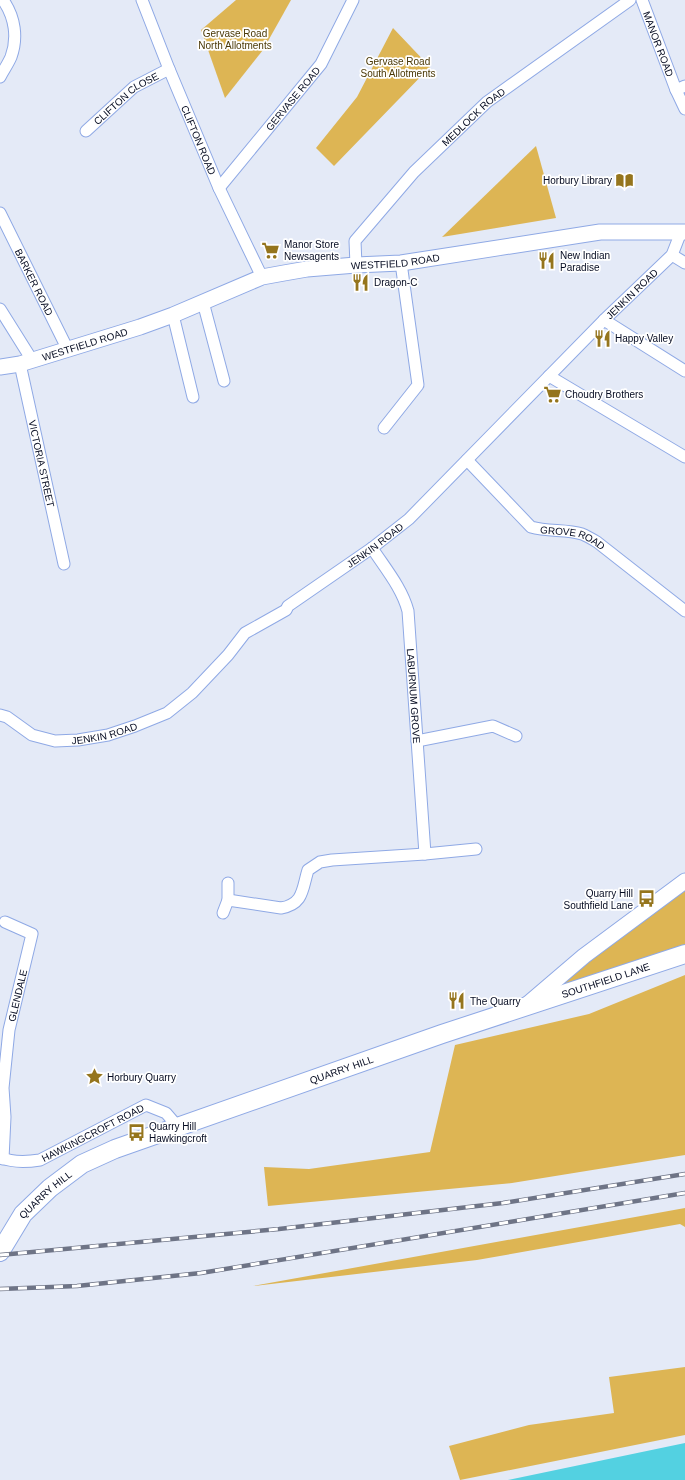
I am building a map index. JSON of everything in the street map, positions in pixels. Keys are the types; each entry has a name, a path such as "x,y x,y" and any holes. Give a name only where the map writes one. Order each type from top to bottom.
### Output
{"highway":[{"name":"SOUTHFIELD LANE","path":"527,1005 685,954"},
{"name":"QUARRY HILL","path":"0,1252 23,1214 50,1188 82,1164 114,1149 527,1005"}],"main road":[{"name":"WESTFIELD ROAD","path":"0,367 26,362 68,350 173,315 262,278 307,269 401,263 600,232 683,232"},
{"name":"QUARRY HILL","path":"527,1005 584,956 685,881"}],"street":[{"path":"0,77 11,57 15,34 9,8 3,0"},
{"name":"CLIFTON ROAD","path":"142,0 219,188 262,278"},
{"name":"GERVASE ROAD","path":"219,188 321,64 353,0"},
{"name":"MEDLOCK ROAD","path":"356,265 355,241 419,167 487,102 630,0"},
{"name":"MANOR ROAD","path":"644,1 680,88 685,109"},
{"name":"CLIFTON CLOSE","path":"86,132 134,86 169,69"},
{"name":"BARKER ROAD","path":"0,213 68,350"},
{"name":"JENKIN ROAD","path":"4,716 32,735 54,741 78,740 108,735 167,713 192,693 228,655 245,633 286,610 288,606 372,548 410,518 604,320 672,255 683,232"},
{"path":"672,255 685,263"},
{"path":"384,428 418,385 401,263"},
{"path":"203,302 224,381"},
{"name":"VICTORIA STREET","path":"0,309 26,362 64,564"},
{"path":"173,315 193,396"},
{"path":"604,320 685,371"},
{"path":"549,376 685,457"},
{"name":"GROVE ROAD","path":"467,460 531,527 544,531 570,532 584,535 597,542 685,611"},
{"name":"LABURNUM GROVE","path":"372,548 399,589 408,611 425,854"},
{"path":"417,741 493,726 516,736"},
{"path":"228,900 281,908 288,907 300,897 308,870 320,862 476,849"},
{"path":"223,913 228,900 228,882"},
{"name":"GLENDALE","path":"1,1158 5,1118 3,1088 9,1030 32,934 5,922"},
{"name":"HAWKINGCROFT ROAD","path":"1,1158 18,1162 40,1160 146,1105 166,1114 178,1127"}],"green space":[{"name":"Gervase Road North Allotments","path":"236,0 291,0 263,50 225,98 201,30"},
{"name":"Gervase Road South Allotments","path":"393,28 430,67 334,166 316,148 357,97"},
{"path":"536,146 556,218 442,237"},
{"path":"685,881 685,954 527,1005"},
{"path":"685,975 685,1155 512,1183 268,1206 264,1167 309,1169 430,1152 455,1045 589,1014"},
{"path":"685,1208 685,1227 680,1224 477,1260 253,1286"},
{"path":"685,1367 685,1435 460,1480 449,1446 529,1425 614,1413 609,1377"}],"water":[{"path":"685,1443 685,1480 508,1480"}],"railway":[{"path":"0,1255 279,1229 503,1203 685,1174"},
{"path":"0,1289 77,1286 201,1273 685,1193"}],"place":[{"name":"Horbury Library","path":"625,180"},
{"name":"Manor Store Newsagents","path":"271,250"},
{"name":"New Indian Paradise","path":"547,261"},
{"name":"Dragon-C","path":"361,282"},
{"name":"Happy Valley","path":"602,338"},
{"name":"Choudry Brothers","path":"552,394"},
{"name":"Quarry Hill Southfield Lane","path":"646,899"},
{"name":"The Quarry","path":"457,1001"},
{"name":"Horbury Quarry","path":"94,1077"},
{"name":"Quarry Hill Hawkingcroft","path":"136,1132"}]}
